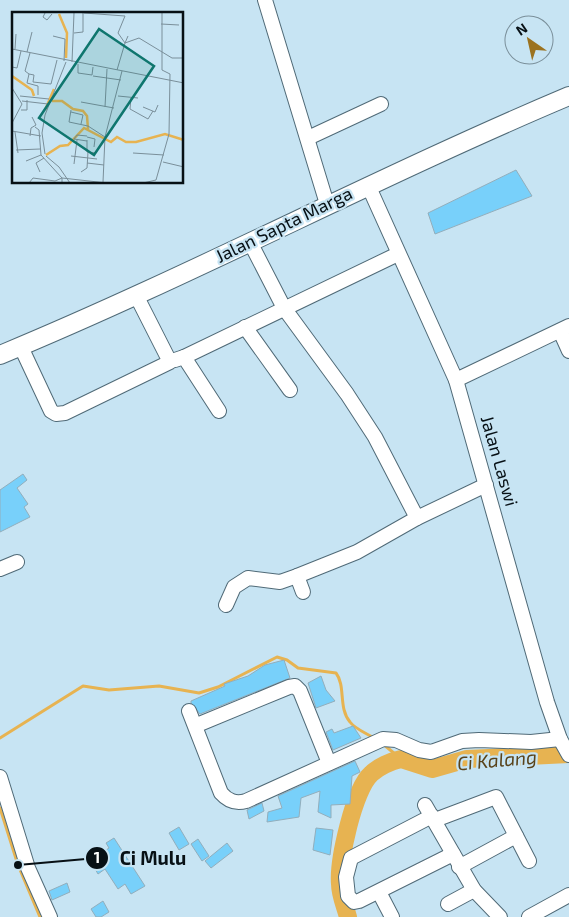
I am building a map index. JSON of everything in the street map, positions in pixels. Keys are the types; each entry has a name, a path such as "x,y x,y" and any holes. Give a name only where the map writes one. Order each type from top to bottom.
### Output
{"main road":[{"name":"Jalan Sapta Marga","path":"0,356 137,297 438,152 569,96"}],"street":[{"path":"264,0 327,204"},
{"path":"308,138 381,104"},
{"name":"Jalan Laswi","path":"368,186 456,380 547,702 564,746"},
{"path":"250,242 284,308 366,421 389,461 417,518"},
{"path":"20,347 51,411 56,414 65,413 398,254"},
{"path":"137,297 170,362"},
{"path":"245,327 290,390"},
{"path":"456,380 564,329 569,351"},
{"path":"184,357 219,411"},
{"path":"226,605 234,587 248,578 280,582 297,576 357,552 417,518 486,485"},
{"path":"0,569 17,562"},
{"path":"297,576 304,592"},
{"path":"197,725 289,686 295,686 300,691 329,763"},
{"path":"189,710 197,725 221,793 232,801 246,801 379,742 396,740 430,752 462,741 479,740 531,742 564,746"},
{"path":"0,777 28,868 50,917"},
{"path":"453,854 356,902 350,899 346,890 346,877 351,858 431,814 496,798 529,860"},
{"path":"431,814 459,867 474,890 500,917"},
{"path":"459,867 516,836"},
{"path":"448,904 474,890"},
{"path":"379,892 392,917"},
{"path":"529,917 569,895"}],"building":[{"path":"516,170 532,196 435,234 428,213"},
{"path":"23,474 27,480 17,488 28,504 24,507 30,517 0,532 0,490"},
{"path":"284,660 290,678 200,714 191,703 191,701 225,686 224,684 248,676 265,665"},
{"path":"321,676 326,690 335,701 316,708 308,683"},
{"path":"353,726 361,738 333,750 326,732 332,729 334,733"},
{"path":"355,761 360,772 352,776 350,804 331,805 331,818 318,812 320,791 301,798 299,817 267,822 268,812 282,808 278,796"},
{"path":"262,803 264,811 249,819 247,810"},
{"path":"179,827 189,844 179,850 169,833"},
{"path":"316,828 333,830 330,855 313,850"},
{"path":"114,838 145,886 131,894 125,884 118,889 105,869 98,874 94,867 100,863 96,857 109,848 106,843"},
{"path":"198,839 209,856 202,861 191,844"},
{"path":"227,843 233,851 211,868 205,861"},
{"path":"67,883 70,892 52,900 49,891"},
{"path":"103,901 109,912 101,917 96,917 91,909"}],"waterway":[{"path":"0,738 83,686 109,690 159,686 199,693 218,687 277,657 287,660 298,668 336,673 341,684 346,716 355,727 374,738"},
{"path":"383,744 401,759"},
{"name":"Ci Kalang","path":"348,917 340,884 344,843 359,794 365,782 374,771 401,759 432,769 467,759 569,754"},
{"path":"0,808 18,865 40,917"}],"place":[{"name":"Ci Mulu","path":"18,865"}]}
